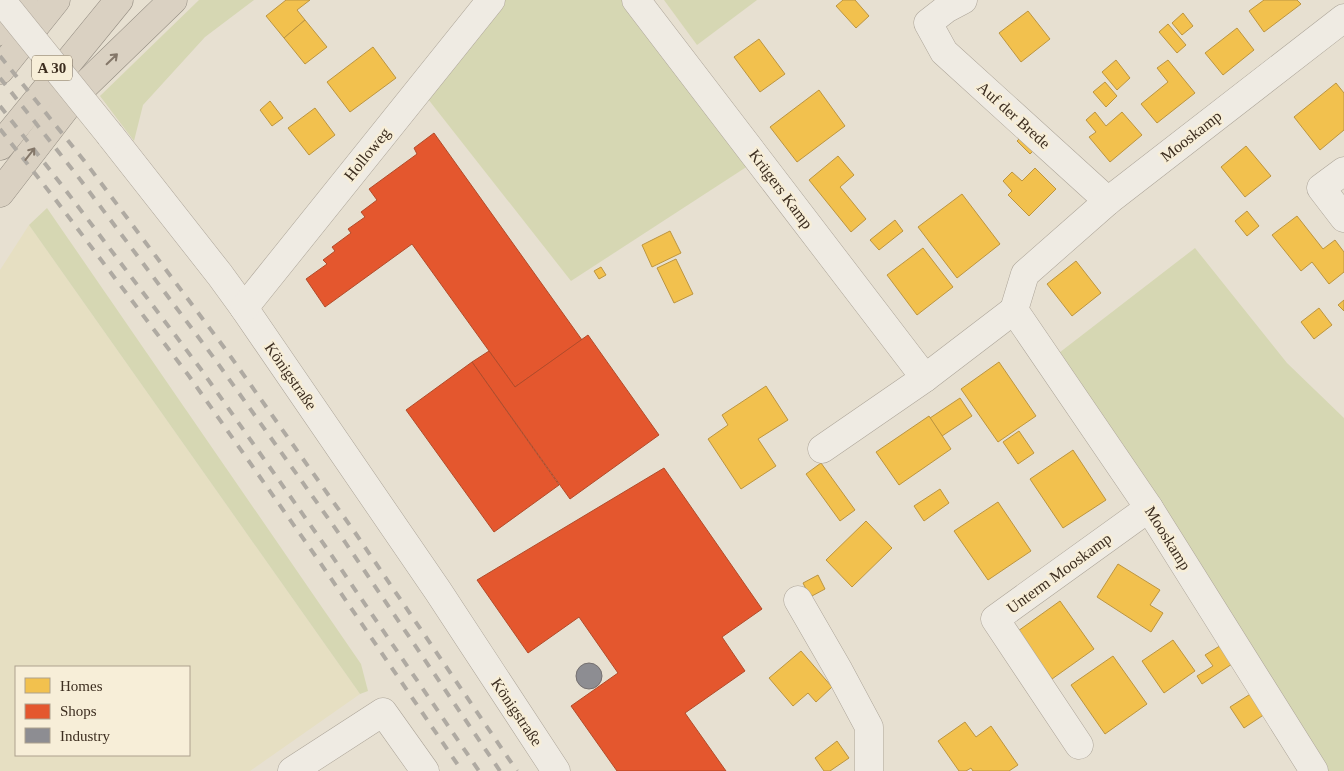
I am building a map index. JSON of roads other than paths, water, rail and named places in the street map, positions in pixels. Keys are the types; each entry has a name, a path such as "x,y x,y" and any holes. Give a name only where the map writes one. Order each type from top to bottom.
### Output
{"highway":[{"path":"0,31 24,0"},
{"name":"A 30","path":"0,70 56,0"},
{"name":"A 30","path":"0,136 106,0"},
{"path":"0,146 119,0"},
{"path":"0,193 77,93 173,0"}],"street":[{"name":"Königstraße","path":"1,0 110,135 244,308 438,591 556,771"},
{"name":"Holloweg","path":"244,308 491,0"},
{"name":"Krügers Kamp","path":"636,0 925,378"},
{"name":"Auf der Brede","path":"963,0 946,9 928,24 944,52 1108,201"},
{"name":"Mooskamp","path":"1314,771 1150,508 1014,310 1025,274 1108,201 1344,18"},
{"path":"1344,171 1321,188 1344,218"},
{"path":"822,449 925,378 1014,310"},
{"name":"Unterm Mooskamp","path":"1079,745 995,619 1150,508"},
{"path":"798,600 869,727 869,771"},
{"path":"292,771 383,712 425,771"}],"railway":[{"path":"0,56 86,163 226,350 356,534 517,771"},
{"path":"0,78 76,174 214,358 345,542 500,771"},
{"path":"0,106 200,368 330,553 479,771"},
{"path":"0,129 189,376 319,561 462,771"}]}
